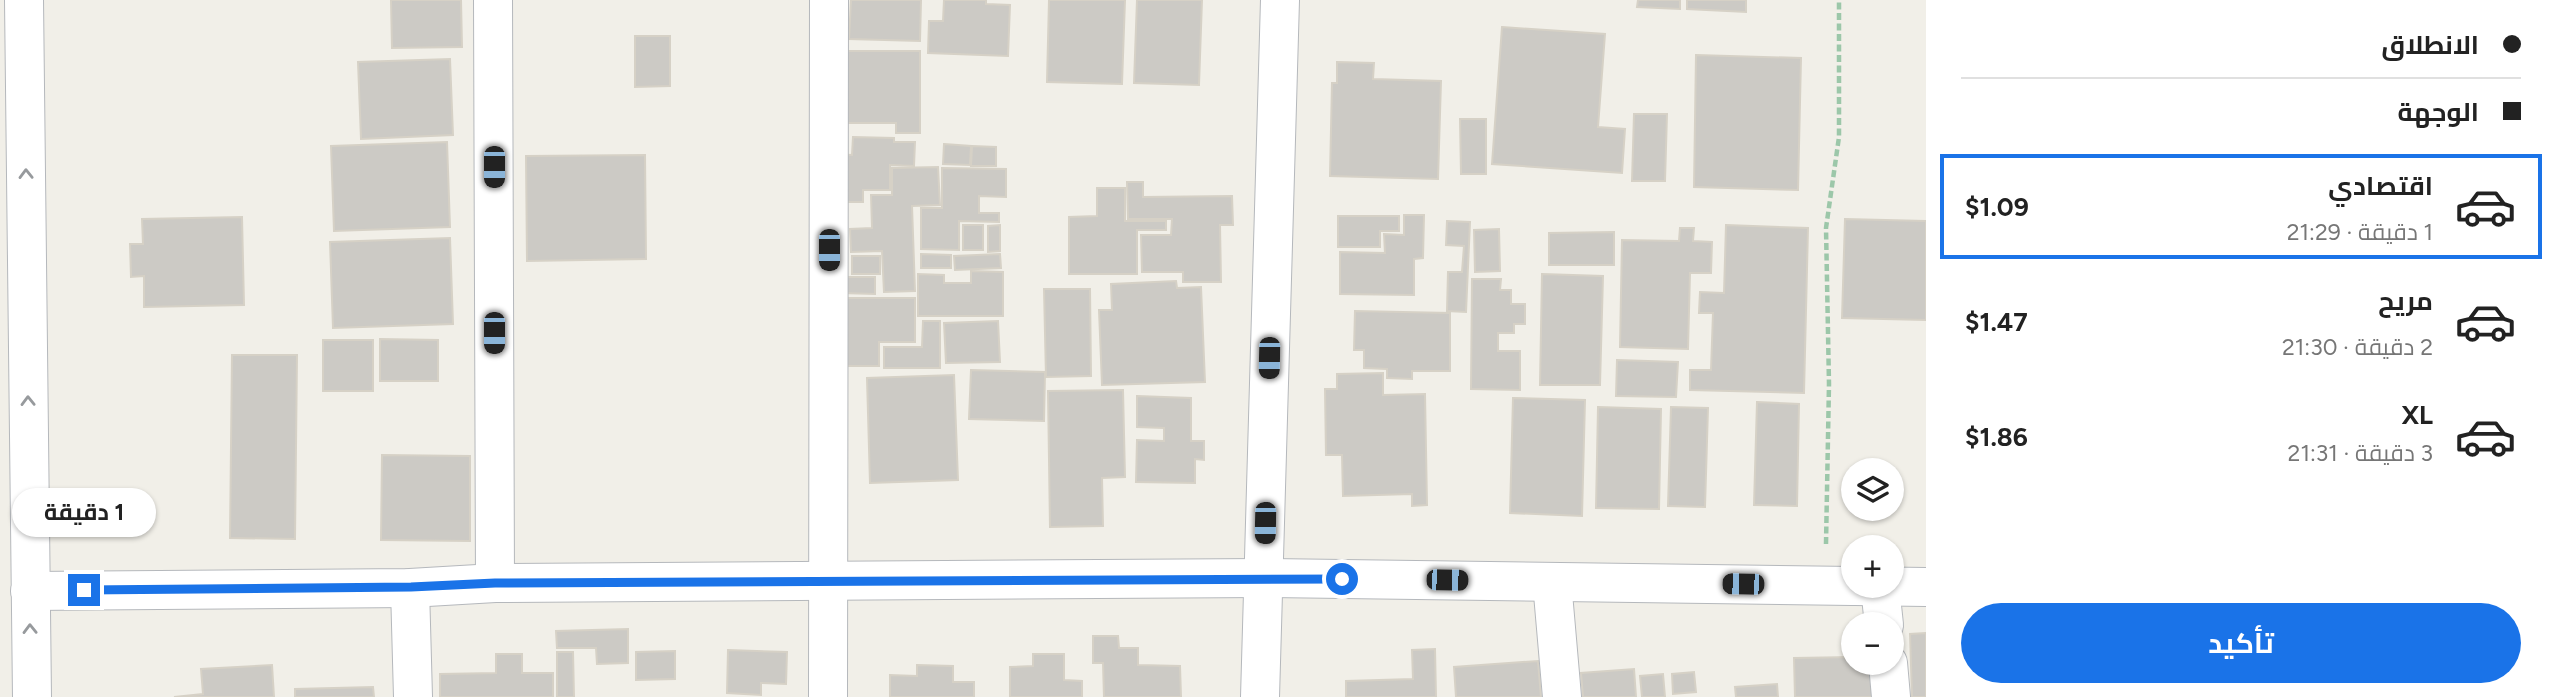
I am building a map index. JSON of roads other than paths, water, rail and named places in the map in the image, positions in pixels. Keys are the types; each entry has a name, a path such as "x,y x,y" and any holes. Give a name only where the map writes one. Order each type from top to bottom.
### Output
{"street":[{"path":"24,0 32,697"},
{"path":"494,0 495,583"},
{"path":"828,697 829,0"},
{"path":"1260,697 1280,0"},
{"path":"30,591 411,587 495,583 829,583 1263,578 1841,586"},
{"path":"1552,582 1562,697"},
{"path":"411,587 413,697"},
{"path":"1904,587 1926,587"},
{"path":"1889,675 1891,697"}]}
